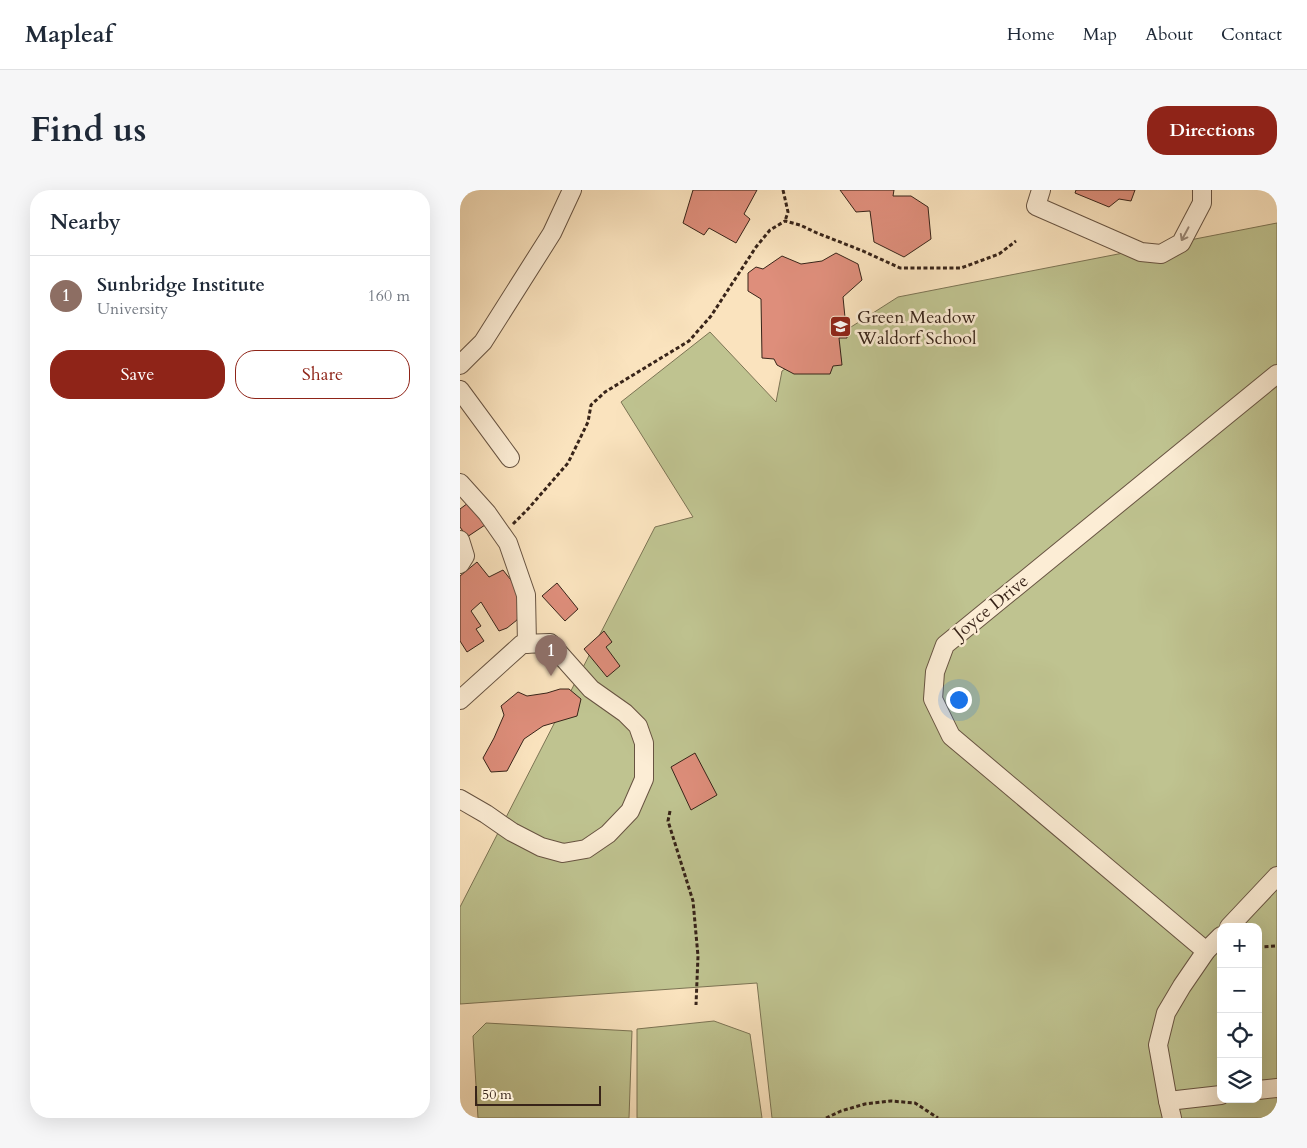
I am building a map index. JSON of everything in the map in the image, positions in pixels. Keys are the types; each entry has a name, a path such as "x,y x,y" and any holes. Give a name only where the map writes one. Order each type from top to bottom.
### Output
{"street":[{"path":"460,365 483,342 552,233 572,190"},
{"path":"1041,190 1036,206 1141,252 1161,254 1181,242 1202,204 1202,190"},
{"name":"Joyce Drive","path":"1206,951 951,736 933,699 935,672 945,645 1277,374"},
{"path":"460,390 510,458"},
{"path":"460,483 487,513 508,543 526,595 528,644"},
{"path":"460,540 465,556 460,564"},
{"path":"460,700 522,644 550,643 591,689 625,713 638,726 644,743 644,778 630,810 608,834 586,849 563,853 541,847 512,832 460,799"},
{"path":"1233,923 1277,876"},
{"path":"1172,1118 1158,1045 1166,1013 1206,951 1217,940"},
{"path":"1262,1090 1277,1088"},
{"path":"1168,1101 1217,1095"}],"path":[{"path":"500,532 514,523 528,509 568,463 588,422 591,405 605,392 689,341 712,316 761,241 770,230 785,221 788,212 783,190"},
{"path":"785,221 800,225 900,268 961,268 999,254 1016,241"},
{"path":"670,811 668,821 693,901 698,956 696,1005"},
{"path":"1262,947 1277,946"},
{"path":"826,1118 857,1106 891,1101 915,1103 938,1118"}],"green space":[{"path":"1277,223 1277,1118 772,1118 757,983 460,1004 460,907 655,527 693,517 621,402 710,332 776,402 782,371 898,297"},
{"path":"714,1021 750,1034 762,1118 637,1118 637,1029"},
{"path":"486,1023 632,1031 629,1118 478,1118 473,1036"}],"building":[{"path":"693,190 757,190 744,214 750,219 736,243 709,228 704,235 683,223"},
{"path":"840,190 894,190 893,196 911,196 928,207 931,239 904,257 874,242 870,211 856,212"},
{"path":"1076,190 1135,190 1131,201 1119,199 1109,207 1075,193"},
{"path":"836,253 858,264 862,280 843,297 847,338 839,338 842,365 833,366 830,374 794,374 777,365 774,359 762,358 761,299 748,291 748,273 756,267 763,269 782,256 801,264 822,261"},
{"path":"472,500 488,523 467,537 460,527 460,509"},
{"path":"477,562 489,577 503,570 518,589 521,610 517,620 507,628 499,631 481,602 471,611 481,626 476,629 484,641 467,652 460,641 460,576"},
{"path":"557,583 578,609 565,621 542,596"},
{"path":"604,631 612,642 606,647 620,666 607,677 584,649"},
{"path":"569,689 581,699 577,716 543,726 524,739 507,771 491,772 483,758 504,715 501,706 518,692 527,696"},
{"path":"695,753 717,795 691,810 671,767"}],"place":[{"name":"Green Meadow Waldorf School","path":"841,327"},
{"name":"Sunbridge Institute","path":"551,676"}]}
